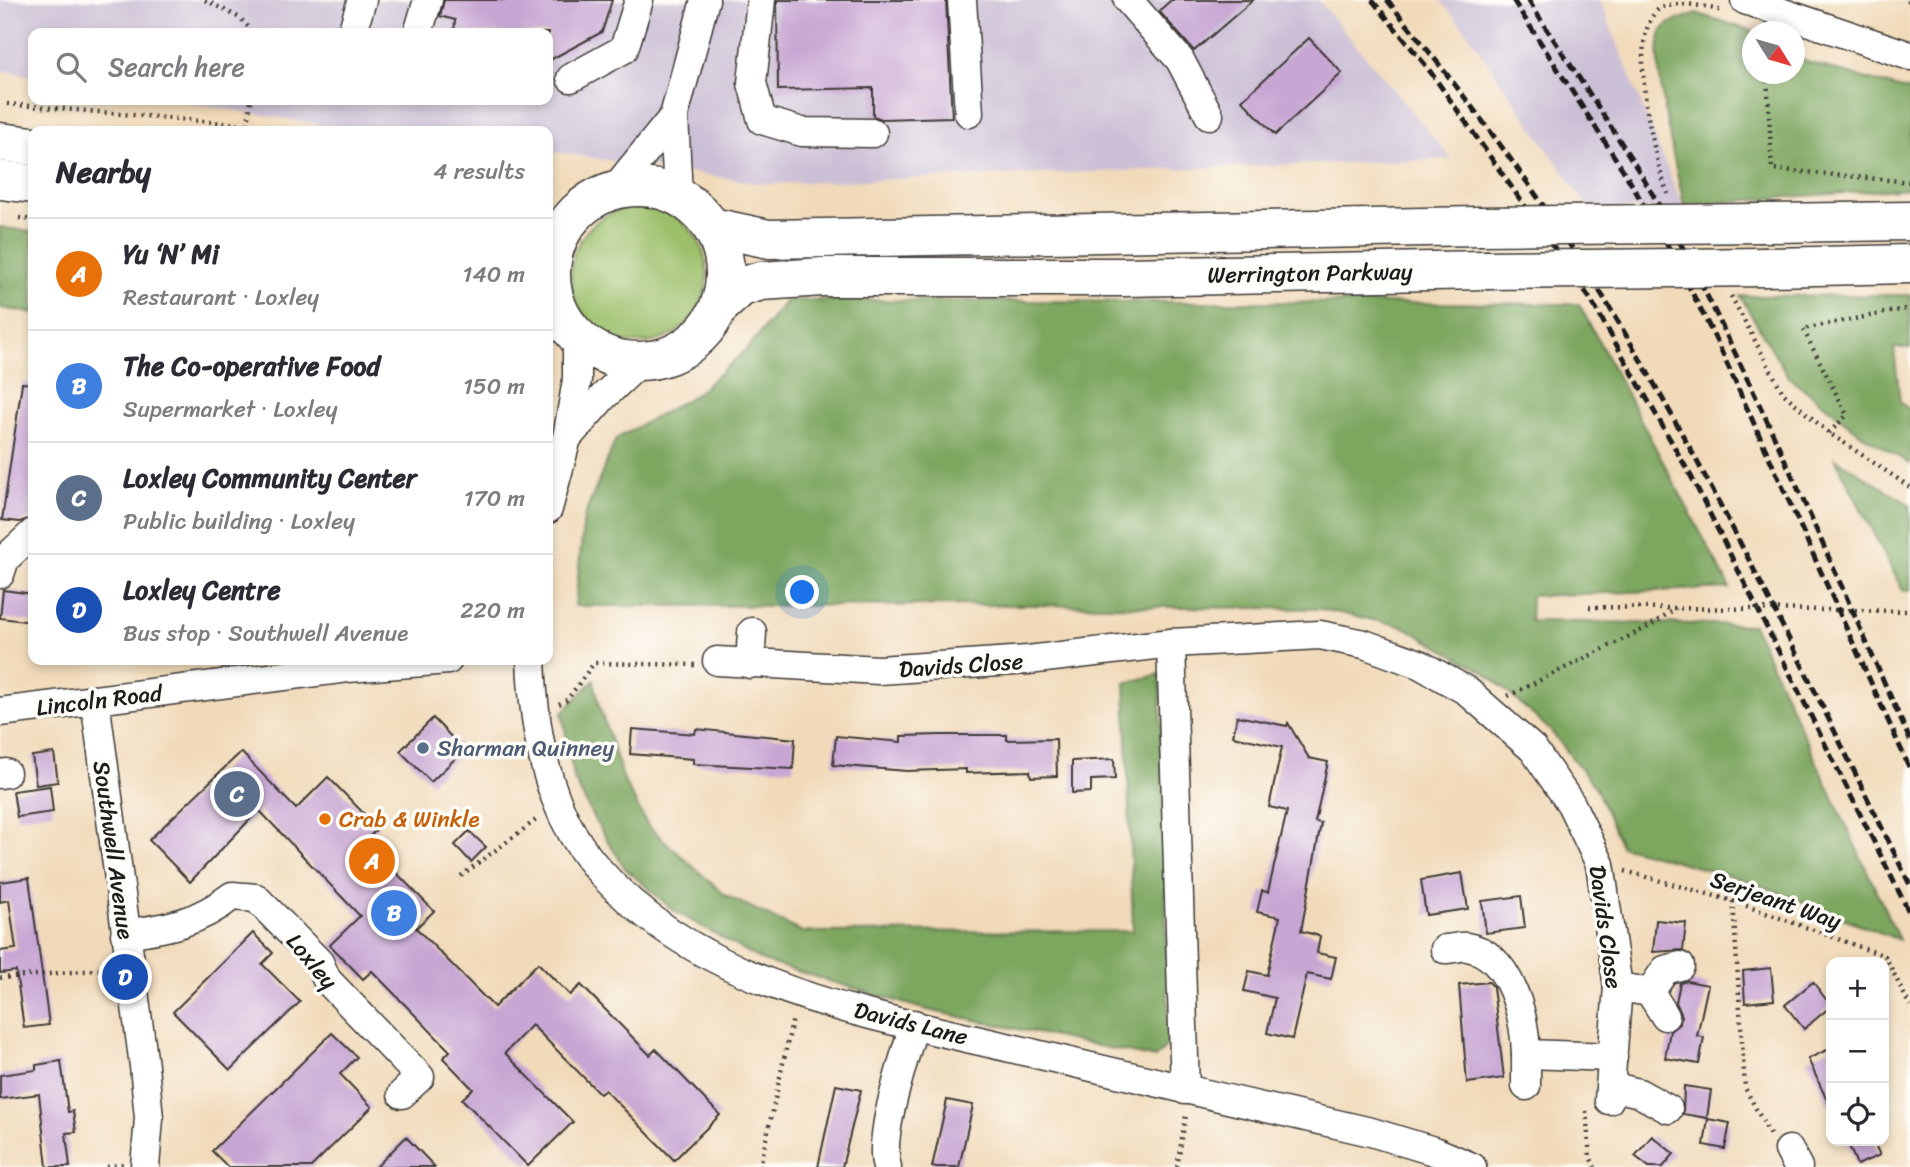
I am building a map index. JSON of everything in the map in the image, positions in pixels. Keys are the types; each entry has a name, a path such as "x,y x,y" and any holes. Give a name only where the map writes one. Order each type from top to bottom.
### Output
{"highway":[{"path":"0,142 28,145"},
{"path":"0,180 26,201"},
{"path":"553,262 563,231 563,214 612,191 635,187 657,189 691,204 712,227 725,267 725,287 719,307 706,329 688,346 665,357 640,362 617,359 596,351 577,337 553,302"},
{"name":"Werrington Parkway","path":"712,227 769,239 1910,221"},
{"name":"Werrington Parkway","path":"719,307 741,287 761,281 823,277 1124,277 1910,264"}],"street":[{"path":"354,28 362,0"},
{"path":"420,28 428,0"},
{"path":"571,78 624,49 639,0"},
{"path":"678,196 674,116 705,0"},
{"path":"761,0 752,83 762,120 802,132 873,133"},
{"path":"962,0 969,113"},
{"path":"1128,0 1181,60 1209,115"},
{"path":"1745,0 1910,56"},
{"path":"612,191 674,116"},
{"path":"553,490 567,438 577,380 577,337"},
{"path":"567,438 603,397 640,362"},
{"path":"0,574 5,559 28,538"},
{"path":"750,664 751,632"},
{"name":"Davids Close","path":"717,662 879,670 1028,660 1171,643 1320,635 1364,644 1419,664 1467,691 1492,710 1533,749 1571,804 1600,864 1618,987 1610,1093 1639,1093 1668,1109"},
{"path":"1171,643 1185,1090"},
{"name":"Lincoln Road","path":"0,712 95,700 263,670 356,665"},
{"name":"Davids Lane","path":"531,665 533,710 553,793 571,832 596,867 636,908 680,940 719,962 802,994 1185,1090 1371,1132 1437,1152 1472,1167"},
{"name":"Southwell Avenue","path":"95,700 149,1118 134,1166"},
{"name":"Loxley","path":"125,934 182,924 209,914 232,896 256,898 319,962 327,980 420,1077 402,1094"},
{"path":"1445,950 1467,947 1483,954 1502,970 1516,992 1526,1035 1526,1086"},
{"path":"1650,992 1665,970 1680,966"},
{"path":"1618,987 1650,992 1665,1016"},
{"path":"887,1167 883,1155 895,1093 915,1024"},
{"path":"1526,1054 1613,1057"}],"path":[{"path":"205,0 240,18 249,28"},
{"path":"1667,0 1667,4 1651,18 1643,45 1653,147 1667,193"},
{"path":"1767,84 1773,169 1910,182"},
{"path":"7,104 248,125 250,105"},
{"path":"1730,293 1783,393 1829,433 1910,487"},
{"path":"1829,433 1847,415 1802,329 1910,308"},
{"path":"1589,607 1910,611"},
{"path":"1492,710 1511,693 1650,626 1676,608"},
{"path":"554,707 567,700 594,663 683,666 717,662"},
{"path":"461,876 536,820"},
{"name":"Serjeant Way","path":"1600,864 1733,901 1885,956 1910,1006"},
{"path":"1733,901 1745,1088 1773,1141 1793,1158"},
{"path":"0,978 116,968"},
{"path":"760,1167 793,1018 802,994"},
{"path":"1177,1167 1186,1118 1185,1090"},
{"path":"1590,1157 1595,1167"},
{"path":"107,1167 134,1166"}],"shaded area":[{"path":"0,0 1318,0 1452,159 764,184 553,152 553,126 329,126 204,105 553,105 553,28 28,28 28,75 0,70"},
{"path":"1440,0 1600,0 1683,208 1589,209 1464,28"}],"green space":[{"path":"1698,14 1742,28 1742,84 1805,84 1805,60 1910,91 1910,188 1684,205 1665,114 1659,61 1659,41 1663,29 1679,19"},
{"path":"639,207 665,212 687,227 702,249 707,275 702,301 687,323 665,338 639,343 613,338 591,323 576,301 571,275 576,249 591,227 613,212"},
{"path":"0,227 28,231 28,312 0,308"},
{"path":"1910,295 1910,348 1894,348 1900,402 1910,410 1910,464 1861,434 1788,376 1740,296"},
{"path":"787,300 1579,304 1730,588 1531,596 1530,621 1753,625 1899,940 1749,881 1621,846 1596,788 1550,730 1486,673 1402,626 1320,609 1030,605 575,606 584,517 616,439 696,394 745,351"},
{"path":"1835,458 1910,505 1910,591 1903,591"},
{"path":"1160,674 1169,1044 1155,1058 923,1009 763,961 674,911 625,868 594,819 574,779 562,713 594,680 600,709 625,783 648,826 725,895 802,932 1133,931 1125,683"}],"building":[{"path":"444,0 612,0 602,32 553,58 553,28 454,28 455,20 440,16"},
{"path":"777,0 946,0 952,117 882,119 873,116 873,88 778,90"},
{"path":"1171,0 1253,0 1194,51 1159,11"},
{"path":"1309,38 1342,73 1275,135 1242,100"},
{"path":"22,383 28,384 28,519 20,522 2,520"},
{"path":"3,590 28,593 28,621 0,618"},
{"path":"1237,716 1287,726 1288,723 1309,758 1328,762 1315,822 1321,823 1301,931 1320,936 1317,953 1336,957 1331,979 1307,974 1292,1039 1267,1033 1275,998 1244,991 1249,971 1267,975 1280,917 1257,912 1262,891 1268,892 1287,811 1269,807 1282,747 1233,736"},
{"path":"433,718 464,750 431,782 400,751"},
{"path":"632,729 695,734 696,729 795,739 793,769 693,764 693,759 630,754"},
{"path":"1007,735 1007,740 1056,739 1057,776 1031,777 1030,771 966,773 966,769 907,771 833,765 836,736 901,742 901,736"},
{"path":"241,752 296,809 328,777 378,828 365,841 434,911 416,928 494,1007 538,963 570,995 581,985 650,1055 656,1049 720,1115 674,1160 605,1090 600,1094 532,1025 505,1053 573,1122 528,1166 462,1099 473,1089 443,1058 450,1051 372,971 363,979 330,945 360,916 259,810 190,882 149,840"},
{"path":"54,753 58,782 36,785 32,756"},
{"path":"1114,759 1115,779 1091,780 1091,792 1072,793 1072,761"},
{"path":"50,786 53,812 17,817 13,791"},
{"path":"469,831 486,847 471,862 455,845"},
{"path":"1462,873 1468,909 1426,915 1421,880"},
{"path":"29,878 49,1025 24,1028 16,971 0,973 0,951 16,949 9,900 0,902 0,882"},
{"path":"1521,896 1525,928 1486,933 1482,901"},
{"path":"1656,920 1686,923 1683,950 1653,952"},
{"path":"253,933 273,953 262,964 300,1002 230,1070 173,1012"},
{"path":"1771,968 1774,1000 1745,1003 1743,971"},
{"path":"1687,981 1708,985 1697,1036 1704,1037 1699,1064 1665,1058 1670,1031 1679,1024 1682,1016 1676,1002 1680,983"},
{"path":"1489,982 1493,987 1504,1078 1467,1083 1459,985"},
{"path":"1813,982 1826,999 1826,1010 1804,1029 1785,1005"},
{"path":"332,1033 357,1057 340,1074 372,1107 311,1167 228,1167 212,1151"},
{"path":"1826,1050 1826,1098 1808,1059"},
{"path":"61,1061 68,1112 73,1111 76,1132 66,1133 70,1167 47,1167 39,1094 0,1099 0,1075 36,1070 36,1065"},
{"path":"836,1085 861,1090 842,1167 818,1167"},
{"path":"1684,1086 1711,1090 1707,1118 1683,1114"},
{"path":"947,1100 973,1105 959,1167 932,1167"},
{"path":"1708,1119 1730,1123 1725,1149 1704,1145"},
{"path":"1652,1136 1674,1154 1663,1167 1649,1167 1635,1156"},
{"path":"406,1137 435,1167 376,1167"},
{"path":"1849,1146 1876,1146 1880,1155 1857,1165"}],"railway":[{"path":"1372,0 1427,67 1591,300 1692,478 1910,914"},
{"path":"1387,0 1472,107 1526,181 1578,257 1644,366 1762,586 1910,885"},
{"path":"1513,0 1625,173 1673,255 1718,344 1910,769"},
{"path":"1528,0 1631,158 1687,256 1774,436 1910,740"}],"place":[{"name":"Sharman Quinney","path":"423,748"},
{"name":"Loxley Community Center","path":"237,794"},
{"name":"Crab & Winkle","path":"325,819"},
{"name":"Yu ‘N’ Mi","path":"372,861"},
{"name":"The Co-operative Food","path":"394,913"},
{"name":"Loxley Centre","path":"125,977"}]}
